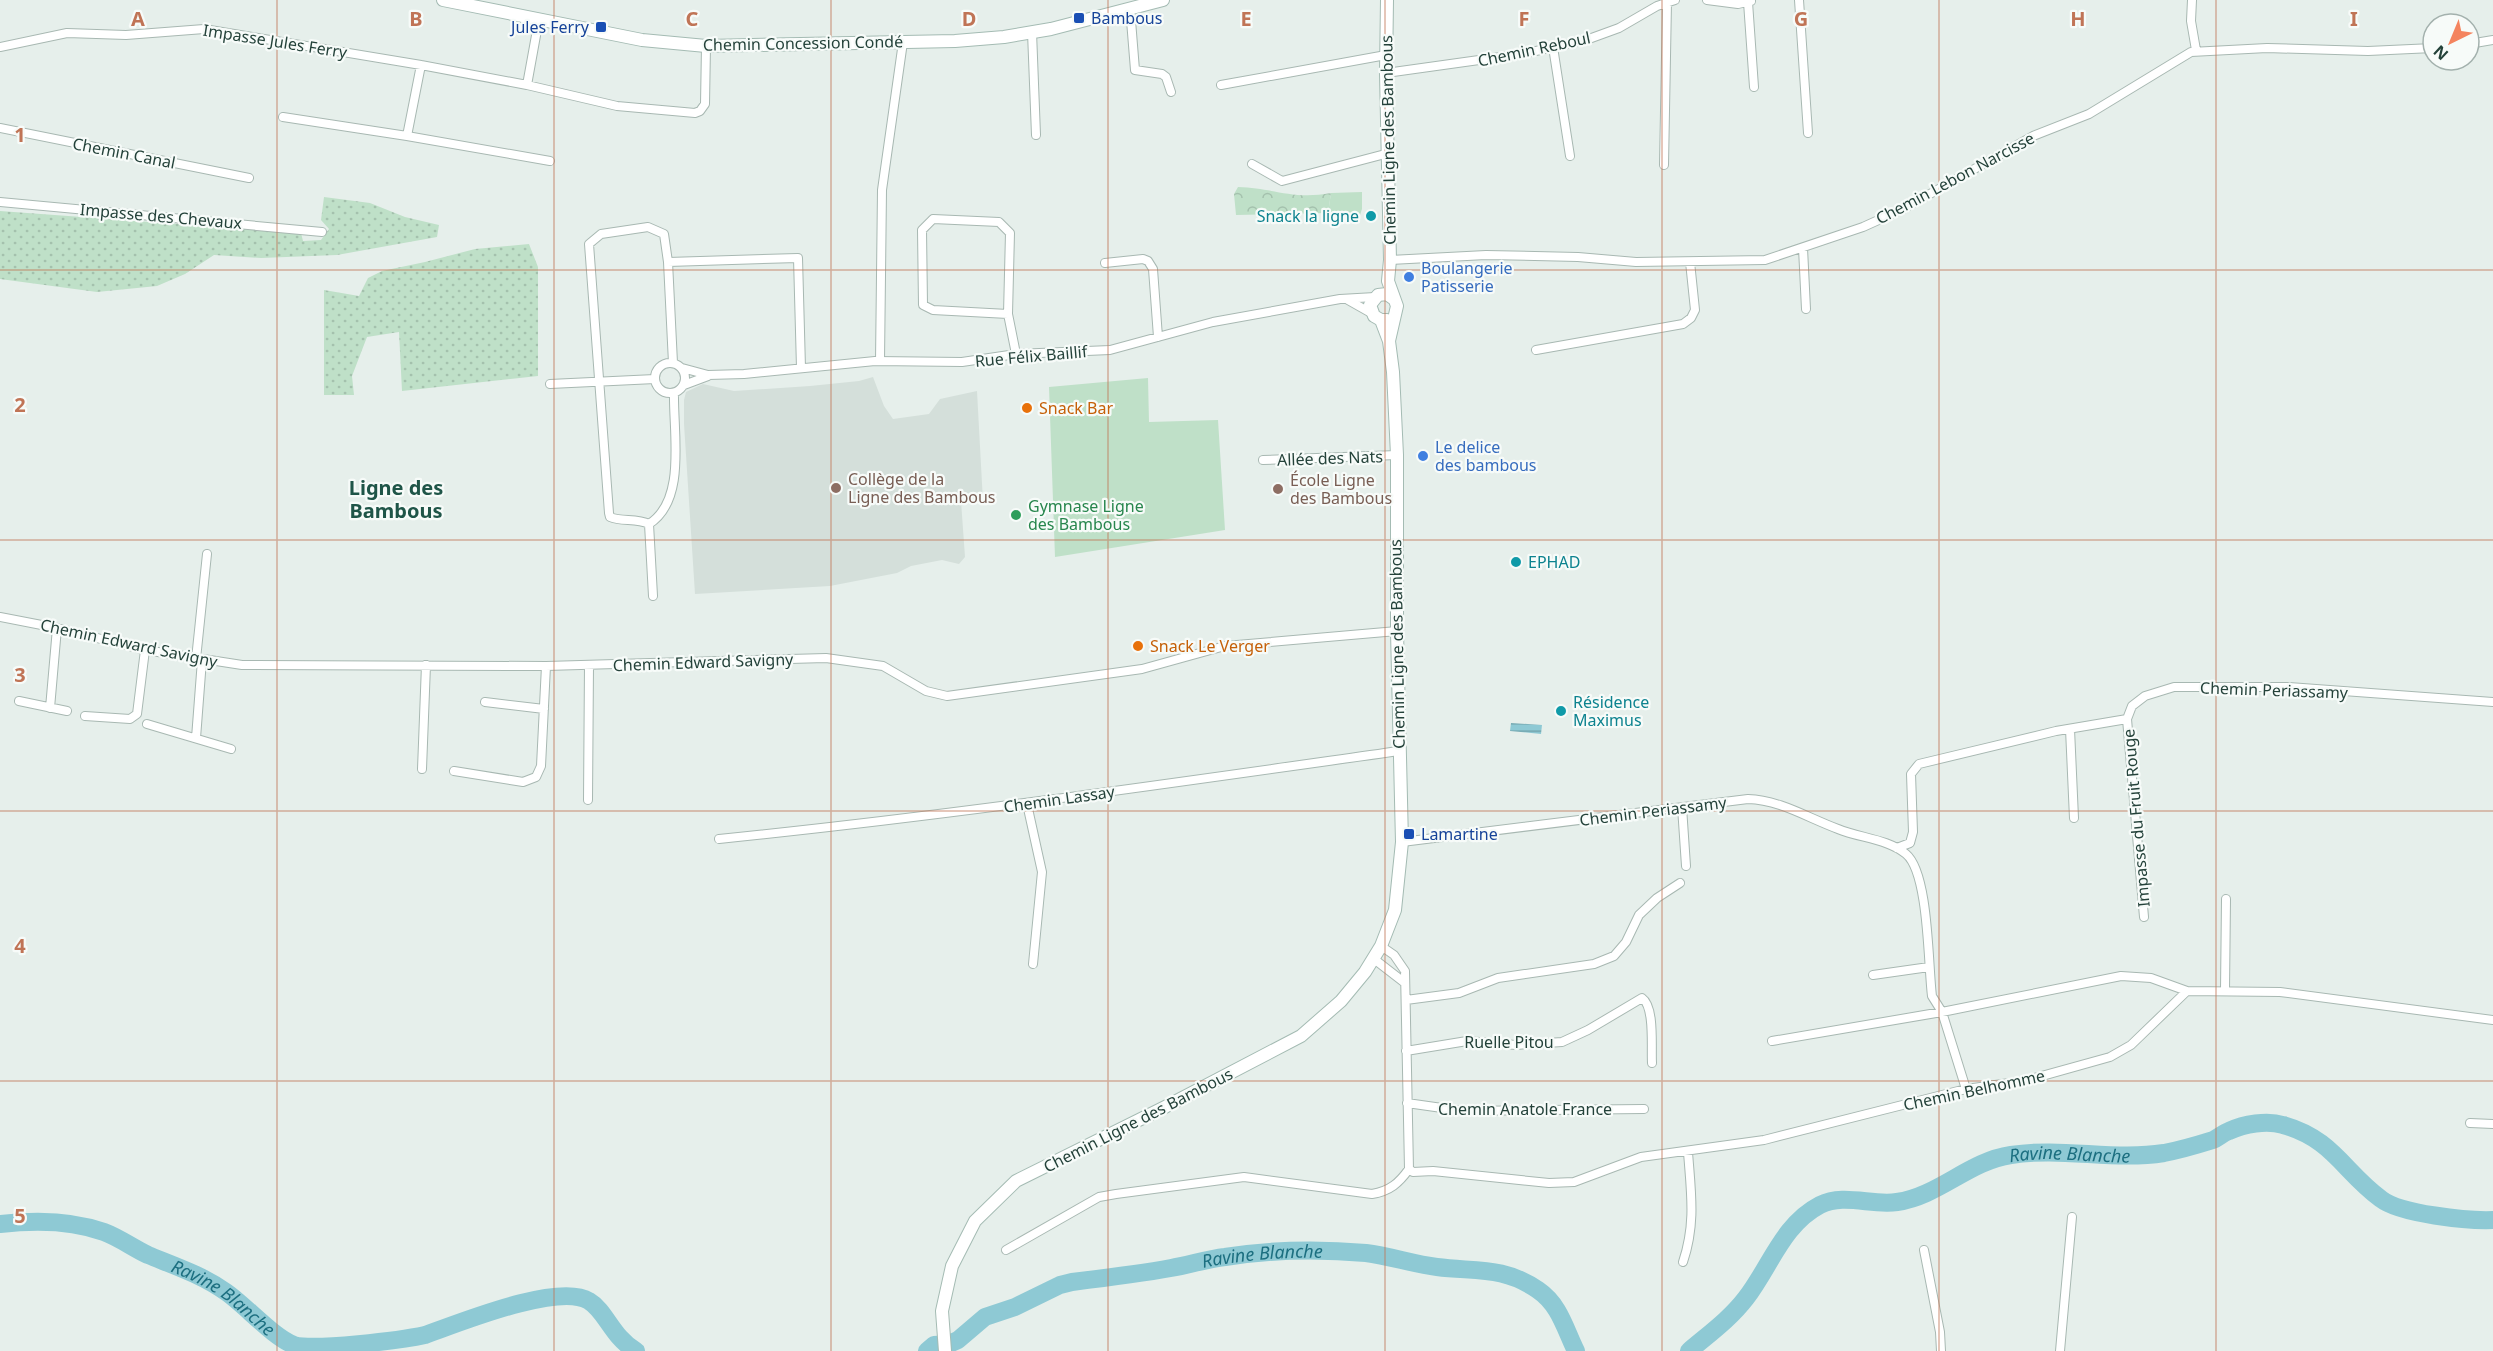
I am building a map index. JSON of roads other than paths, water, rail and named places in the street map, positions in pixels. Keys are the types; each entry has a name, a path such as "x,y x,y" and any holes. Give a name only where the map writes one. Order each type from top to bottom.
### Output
{"main road":[{"name":"Chemin Concession Condé","path":"442,0 642,40 706,46 1004,38 1162,0"},
{"name":"Chemin Ligne des Bambous","path":"1387,0 1386,73 1390,260 1388,281 1394,299"},
{"path":"1376,296 1387,294 1394,299 1397,306 1395,315 1389,320 1376,317 1370,305 1376,296 1388,281"},
{"name":"Chemin Ligne des Bambous","path":"945,1351 942,1311 949,1276 975,1221 1016,1181 1293,1042 1341,1001 1374,959 1381,946 1395,910 1402,842 1397,631 1397,455 1393,372 1389,341 1395,315"},
{"name":"Chemin Ligne des Bambous","path":"1376,317 1389,341"}],"street":[{"path":"1707,0 1733,4 1750,1 1754,87"},
{"path":"1799,0 1808,133"},
{"path":"2192,0 2191,21 2196,50 2421,48"},
{"path":"1664,165 1671,1"},
{"name":"Chemin Reboul","path":"1386,73 1458,64 1586,40 1619,28 1671,1"},
{"path":"1130,9 1135,70 1162,74 1166,77 1171,92"},
{"path":"528,85 539,19"},
{"name":"Impasse Jules Ferry","path":"0,47 67,33 126,35 204,29 421,65 528,85 617,106 695,113 700,111 705,104 706,46"},
{"path":"1032,32 1036,135"},
{"path":"880,361 882,190 903,42"},
{"path":"1552,48 1570,156"},
{"name":"Chemin Lebon Narcisse","path":"1390,260 1486,255 1756,262 1863,227 1905,208 2033,136 2089,114 2196,50"},
{"path":"1221,85 1386,55"},
{"path":"407,136 421,65"},
{"path":"283,117 550,161"},
{"name":"Chemin Canal","path":"0,128 249,178"},
{"path":"1252,164 1282,181 1389,153"},
{"name":"Impasse des Chevaux","path":"0,202 322,232"},
{"path":"1008,314 933,310 923,305 922,230 933,219 999,222 1011,233 1008,314 1016,354"},
{"path":"649,524 639,520 610,517 589,244 601,234 648,227 664,234 668,262 672,363"},
{"path":"1803,248 1806,309"},
{"path":"668,262 798,258 801,368"},
{"path":"1105,263 1143,259 1148,261 1153,269 1158,337"},
{"path":"1536,350 1683,324 1691,318 1695,310 1690,262"},
{"name":"Rue Félix Baillif","path":"684,385 708,375 880,361 962,362 1016,354 1110,350 1213,322 1340,299 1376,296"},
{"path":"1348,300 1376,317"},
{"path":"672,363 682,368 685,374 684,385 674,393 663,392 655,380 660,367 672,363"},
{"name":"Rue Félix Baillif","path":"682,368 708,375"},
{"path":"550,384 599,384 655,380"},
{"path":"649,524 659,518 675,484 674,393"},
{"name":"Allée des Nats","path":"1263,460 1397,455"},
{"path":"649,524 653,596"},
{"path":"196,738 207,554"},
{"name":"Chemin Edward Savigny","path":"0,617 57,628 146,650 242,665 546,666 826,658 875,663 936,695 959,696 1142,669 1225,646 1397,631"},
{"path":"50,708 57,628"},
{"path":"85,716 130,720 134,718 137,714 146,650"},
{"path":"422,769 426,665"},
{"path":"588,800 589,665"},
{"path":"453,771 523,782 536,777 541,766 546,666"},
{"name":"Chemin Periassamy","path":"2127,719 2132,706 2145,696 2174,687 2289,687 2493,702"},
{"path":"19,701 67,711"},
{"path":"485,702 544,709"},
{"path":"1897,848 1910,843 1913,832 1911,774 1919,764 2070,729 2127,719"},
{"name":"Impasse du Fruit Rouge","path":"2127,719 2144,917"},
{"path":"147,724 231,749"},
{"path":"2070,729 2074,818"},
{"name":"Chemin Lassay","path":"719,839 1027,804 1399,751"},
{"name":"Chemin Periassamy","path":"1402,842 1748,799 1776,803 1840,830 1897,848"},
{"path":"1027,804 1042,872 1033,964"},
{"path":"1682,807 1686,866"},
{"path":"1897,848 1911,859 1920,878 1932,996 1942,1012 1966,1089"},
{"path":"1406,1000 1459,993 1498,978 1594,964 1614,956 1626,942 1639,915 1657,898 1680,883"},
{"path":"2225,990 2226,898"},
{"path":"1006,1250 1100,1197 1116,1194 1244,1177 1372,1194 1380,1193 1398,1184 1408,1164 1405,971 1401,964 1381,946"},
{"path":"1374,959 1405,983"},
{"path":"1873,975 1929,967"},
{"path":"1772,1041 1942,1012 2121,976 2151,978 2187,991 2280,992 2336,997 2493,1020"},
{"name":"Chemin Belhomme","path":"1408,1164 1413,1172 1434,1171 1562,1183 1593,1176 1641,1157 1764,1140 1966,1089 2024,1081 2110,1057 2131,1045 2187,991"},
{"name":"Ruelle Pitou","path":"1406,1051 1467,1041 1508,1044 1562,1042 1588,1030 1633,1001 1642,998 1647,1001 1650,1010 1652,1063"},
{"name":"Chemin Anatole France","path":"1407,1103 1463,1111 1644,1109"},
{"path":"2470,1123 2493,1124"},
{"path":"1683,1263 1691,1238 1693,1221 1688,1152"},
{"path":"2060,1351 2072,1217"},
{"path":"1924,1250 1940,1332 1941,1351"}],"water":[{"path":"1511,723 1542,725 1541,734 1510,731"}],"waterway":[{"name":"Ravine Blanche","path":"1689,1351 1740,1306 1796,1223 1820,1205 1839,1200 1887,1203 1912,1199 1981,1164 2011,1155 2049,1152 2126,1156 2164,1153 2213,1140 2242,1126 2277,1124 2300,1131 2326,1147 2368,1188 2390,1204 2435,1216 2493,1220"},
{"name":"Ravine Blanche","path":"0,1224 52,1222 79,1225 104,1232 217,1286 278,1336 294,1345 338,1346 414,1337 508,1306 533,1300 575,1297 595,1305 621,1339 636,1351"},
{"name":"Ravine Blanche","path":"927,1351 934,1345 949,1344 958,1340 985,1317 1015,1307 1060,1285 1178,1267 1212,1259 1277,1252 1313,1251 1366,1253 1428,1266 1489,1271 1513,1277 1538,1290 1552,1303 1576,1351"}],"place":[{"name":"Bambous","path":"1079,18"},
{"name":"Jules Ferry","path":"601,27"},
{"name":"Snack la ligne","path":"1371,216"},
{"name":"Boulangerie Patisserie","path":"1409,277"},
{"name":"Snack Bar","path":"1027,408"},
{"name":"Le delice des bambous","path":"1423,456"},
{"name":"Collège de la Ligne des Bambous","path":"836,488"},
{"name":"École Ligne des Bambous","path":"1278,489"},
{"name":"Gymnase Ligne des Bambous","path":"1016,515"},
{"name":"EPHAD","path":"1516,562"},
{"name":"Snack Le Verger","path":"1138,646"},
{"name":"Résidence Maximus","path":"1561,711"},
{"name":"Lamartine","path":"1409,834"}],"district":[{"name":"Ligne des Bambous","path":"396,498"}]}
